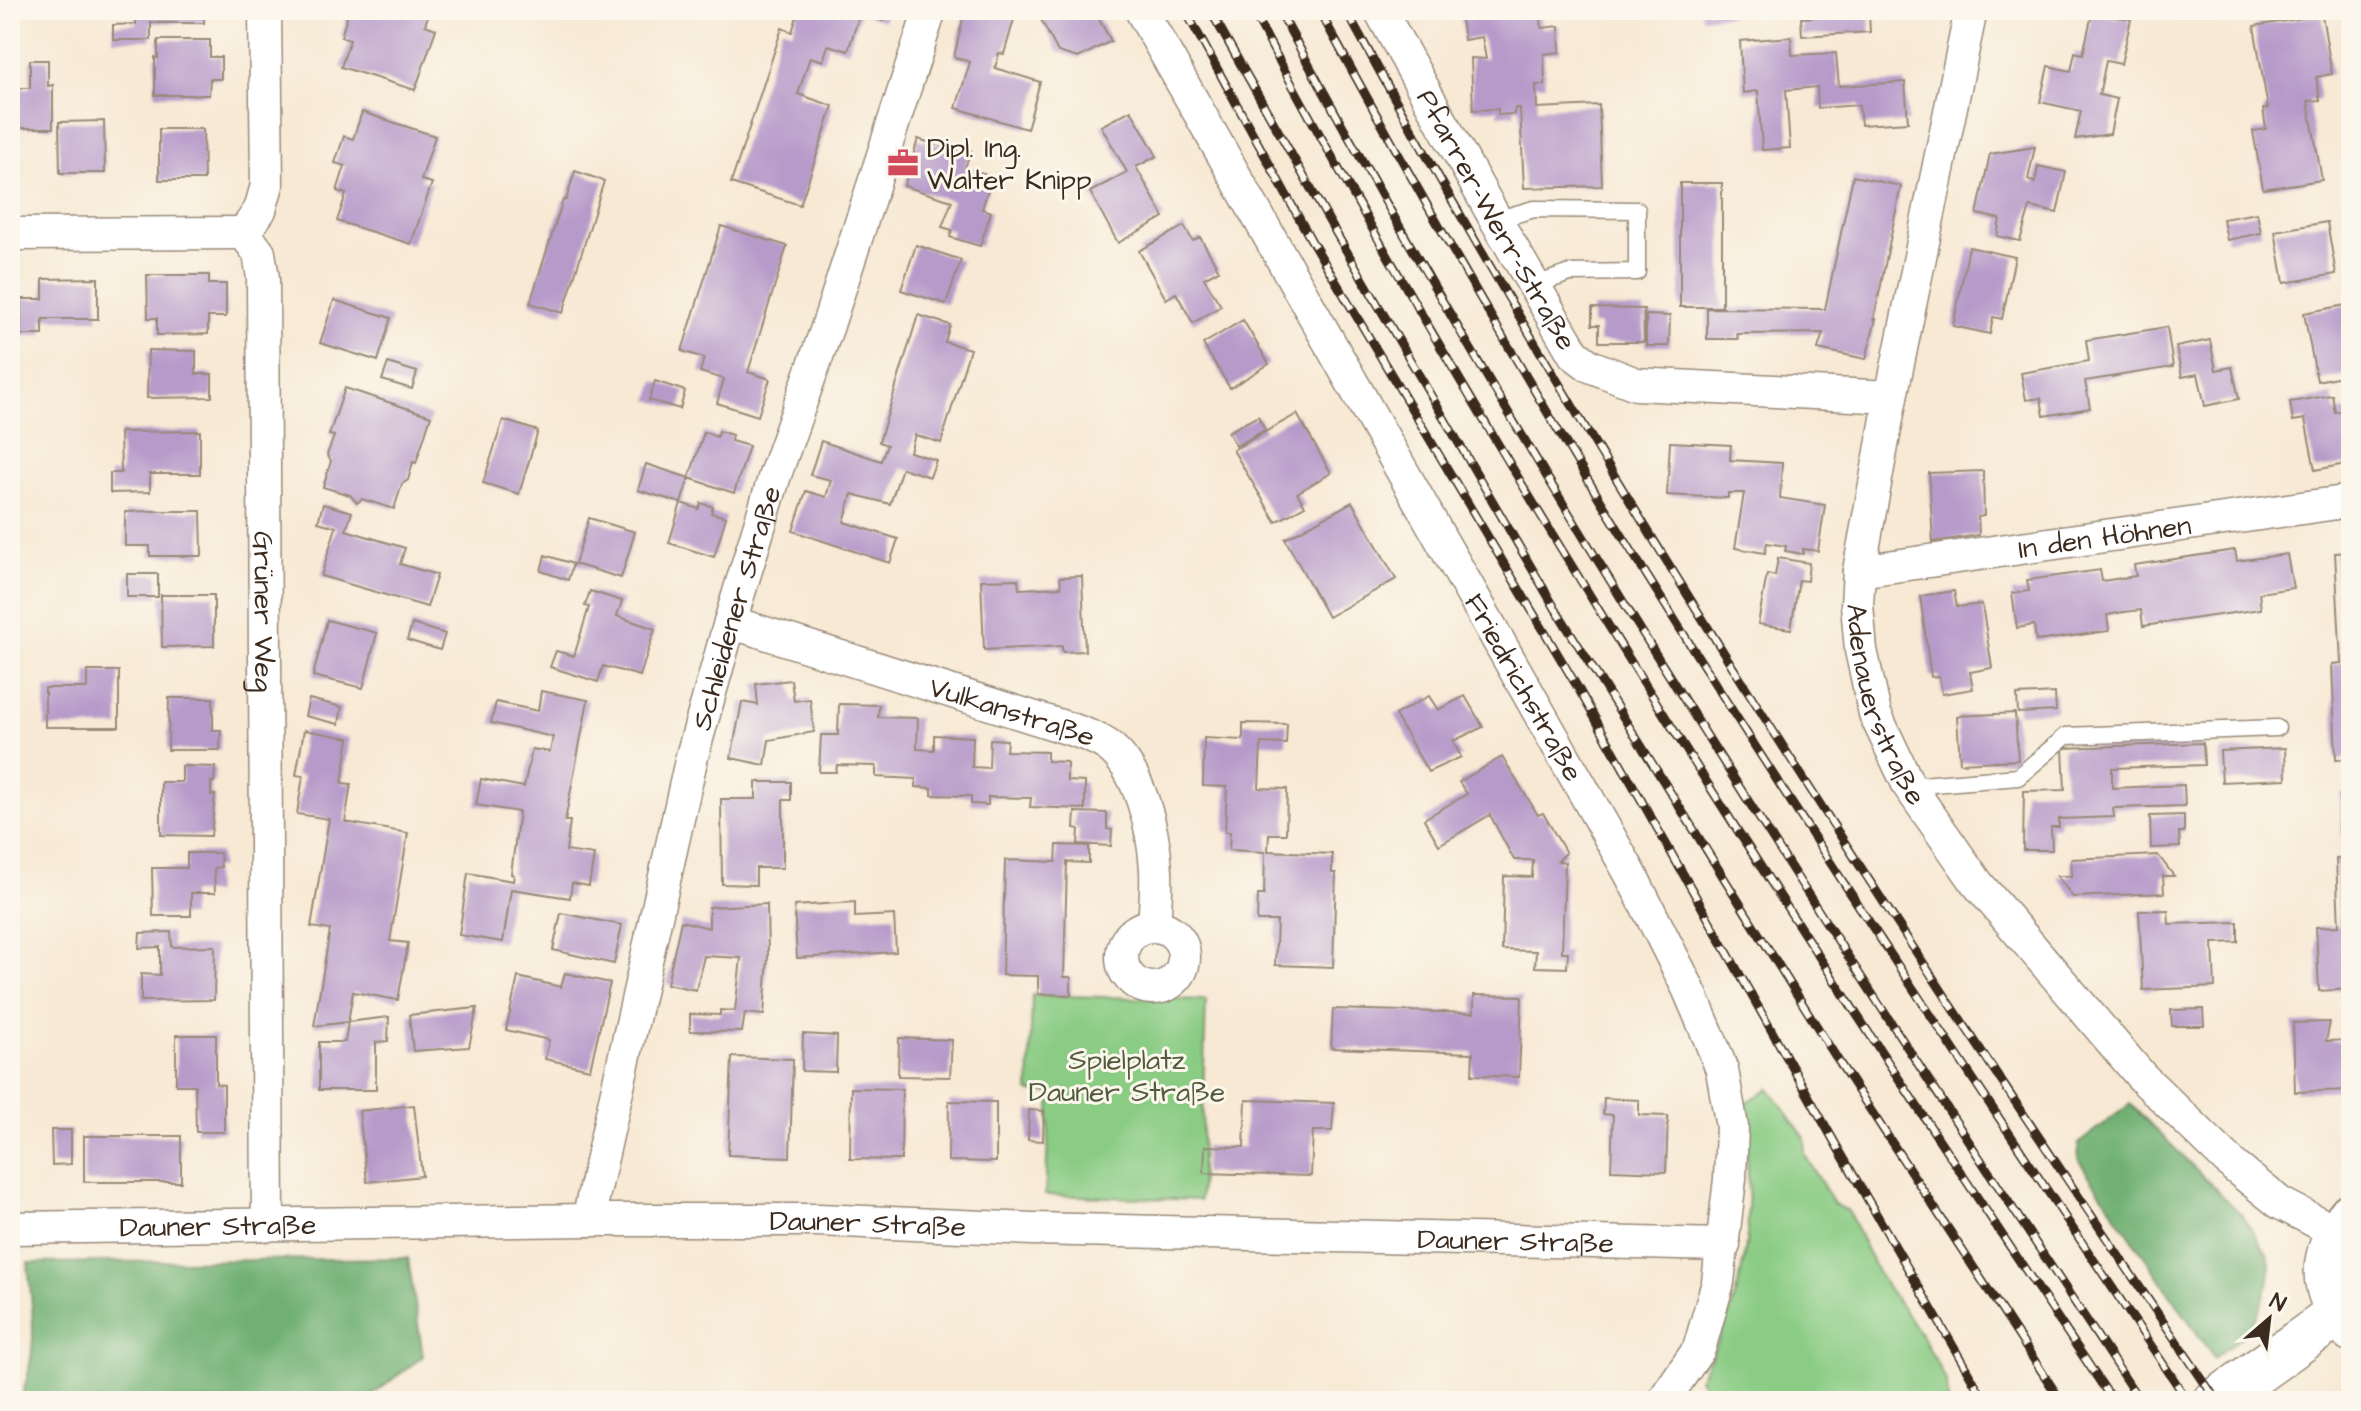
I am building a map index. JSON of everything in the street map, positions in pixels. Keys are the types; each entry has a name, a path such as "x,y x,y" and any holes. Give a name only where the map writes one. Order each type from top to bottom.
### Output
{"main road":[{"path":"2216,1401 2344,1322 2327,1287 2327,1259 2344,1223"}],"street":[{"path":"10,234 244,233 260,210 267,185 265,10"},
{"name":"Schleidener Straße","path":"588,1220 692,756 775,475 827,328 930,10"},
{"name":"Friedrichstraße","path":"1141,10 1630,873 1688,988 1722,1070 1732,1127 1724,1245 1718,1282 1699,1349 1663,1401"},
{"name":"Pfarrer-Werr-Straße","path":"1380,10 1574,354 1598,370 1636,384 1891,397"},
{"name":"Adenauerstraße","path":"1971,10 1891,397 1859,571 1857,605 1861,650 1875,714 1909,786 1977,883 2142,1077 2235,1167 2280,1203 2344,1223"},
{"name":"Grüner Weg","path":"244,233 259,253 263,278 268,1225"},
{"name":"In den Höhnen","path":"1859,571 2351,501"},
{"name":"Vulkanstraße","path":"730,622 1067,728 1108,745 1124,762 1133,778 1149,820 1156,870 1154,926"},
{"name":"Dauner Straße","path":"10,1228 818,1220 1017,1228 1724,1245"}],"lane":[{"path":"1496,220 1534,209 1637,210 1637,272 1570,273 1535,285"},
{"path":"1909,786 2018,777 2066,736 2277,728"}],"green space":[{"name":"Spielplatz Dauner Straße","path":"1032,995 1206,1000 1200,1200 1045,1195 1051,1093 1029,1092"},
{"path":"1769,1088 1805,1138 1805,1155 1834,1204 1848,1211 1877,1272 1923,1338 1947,1382 1948,1401 1714,1401 1699,1379 1731,1310 1746,1246 1748,1181 1743,1105"},
{"path":"2130,1104 2243,1216 2267,1254 2269,1281 2260,1309 2246,1333 2214,1358 2079,1161 2078,1144"},
{"path":"408,1258 423,1356 365,1401 20,1401 32,1349 33,1317 28,1263"}],"building":[{"path":"136,10 204,10 204,23 151,23 151,40 113,40 113,25 136,24"},
{"path":"349,10 430,10 425,25 436,29 415,90 341,67 350,40 341,37"},
{"path":"799,10 887,10 883,21 860,13 848,51 828,45 823,61 810,57 798,94 833,106 800,205 731,183 782,28 792,32"},
{"path":"965,10 994,10 1015,16 1004,54 999,53 995,68 1040,82 1027,129 956,108 970,62 954,57"},
{"path":"1036,10 1094,10 1111,41 1078,58 1058,52"},
{"path":"1496,10 1540,10 1542,28 1559,26 1560,52 1544,54 1545,85 1536,85 1537,108 1599,105 1602,186 1524,188 1520,108 1515,108 1514,114 1498,115 1498,109 1473,110 1471,58 1486,59 1482,37 1464,40 1461,18"},
{"path":"1701,10 1764,10 1765,12 1702,18"},
{"path":"1869,13 1870,32 1802,36 1801,18"},
{"path":"2092,14 2131,19 2121,64 2106,61 2099,95 2117,99 2110,134 2075,139 2081,111 2040,102 2048,66 2071,71 2075,52 2083,54"},
{"path":"2322,15 2332,74 2316,77 2320,100 2308,101 2322,180 2263,189 2253,131 2266,129 2263,109 2268,108 2254,26"},
{"path":"1791,37 1792,55 1836,53 1839,86 1905,82 1908,122 1861,125 1859,105 1818,108 1817,87 1786,90 1790,148 1762,150 1758,91 1743,93 1740,41"},
{"path":"158,40 210,40 210,57 221,57 221,79 210,79 209,95 155,95"},
{"path":"30,60 48,60 48,86 53,85 53,128 10,128 10,88 30,88"},
{"path":"1131,110 1157,156 1136,167 1164,217 1118,243 1090,192 1127,172 1101,126"},
{"path":"362,112 435,136 421,180 432,183 411,244 337,221 346,194 337,191 345,166 335,163 344,136 353,139"},
{"path":"104,121 105,173 60,173 59,122"},
{"path":"159,129 203,129 204,180 159,180"},
{"path":"918,139 937,145 939,140 971,150 965,168 992,177 982,209 991,212 980,246 950,237 952,230 942,227 952,201 904,186"},
{"path":"2035,147 2028,180 2035,183 2038,166 2066,172 2057,213 2030,207 2020,241 1997,236 2000,219 1977,214 1990,154"},
{"path":"575,171 604,181 563,313 530,303"},
{"path":"1853,176 1901,186 1866,359 1818,349 1823,333 1737,334 1738,339 1707,339 1707,308 1825,309"},
{"path":"1680,183 1722,183 1722,307 1680,307"},
{"path":"2257,213 2261,233 2227,240 2223,219"},
{"path":"2327,222 2336,274 2284,283 2275,231"},
{"path":"721,226 787,246 748,372 770,379 758,416 717,403 724,379 700,372 704,358 682,351"},
{"path":"1184,226 1193,241 1200,237 1219,270 1204,278 1221,306 1193,323 1176,293 1166,299 1139,251"},
{"path":"916,245 961,260 946,304 901,290"},
{"path":"1969,247 2015,257 2002,319 1993,317 1990,334 1953,326"},
{"path":"147,275 209,275 209,284 226,284 226,317 208,317 208,334 157,335 157,318 148,318"},
{"path":"98,278 98,319 43,319 43,335 21,335 21,299 43,299 43,279"},
{"path":"334,300 391,318 378,361 320,343"},
{"path":"2351,304 2351,374 2317,381 2304,313"},
{"path":"1592,308 1644,309 1644,342 1599,342 1599,325 1592,325"},
{"path":"918,315 950,325 945,342 970,349 941,443 915,435 910,452 936,460 930,477 902,468 890,504 852,494 844,522 898,539 890,563 793,531 806,491 826,497 831,480 810,475 821,441 881,461 887,445 879,442"},
{"path":"1646,315 1670,316 1669,346 1646,346"},
{"path":"1243,320 1269,364 1230,388 1203,344"},
{"path":"2167,327 2173,367 2085,381 2090,408 2044,416 2041,398 2026,400 2021,373 2089,361 2086,340"},
{"path":"2210,340 2216,370 2232,367 2239,399 2205,406 2198,374 2182,377 2176,347"},
{"path":"148,350 196,351 196,374 212,374 212,397 147,398"},
{"path":"388,363 417,372 412,389 382,380"},
{"path":"655,381 685,391 680,409 649,400"},
{"path":"345,388 431,416 416,463 413,462 408,480 402,484 394,509 362,499 357,503 350,495 323,487 331,461 327,455 334,436 329,435"},
{"path":"2332,395 2335,412 2351,409 2351,463 2315,470 2305,419 2293,421 2290,402"},
{"path":"1297,414 1331,473 1297,493 1305,506 1276,522 1233,450"},
{"path":"1258,416 1265,430 1236,446 1228,432"},
{"path":"503,420 538,431 519,494 483,483"},
{"path":"200,431 200,474 150,474 150,492 110,493 110,473 121,473 120,432"},
{"path":"719,431 732,435 731,441 749,446 734,493 689,478 704,432 717,437"},
{"path":"1670,442 1731,445 1730,460 1782,463 1780,498 1825,505 1818,551 1803,549 1803,554 1785,551 1786,546 1767,543 1765,553 1735,548 1744,493 1728,493 1728,498 1667,495"},
{"path":"646,464 689,478 681,503 638,490"},
{"path":"1983,471 1984,516 1978,517 1979,535 1933,542 1929,473"},
{"path":"1352,502 1396,579 1328,617 1285,539"},
{"path":"681,503 699,509 701,503 713,507 711,513 726,517 714,557 669,543"},
{"path":"323,504 352,512 346,530 405,548 400,564 437,575 427,607 321,576 336,527 318,522"},
{"path":"201,511 202,556 150,556 150,546 125,546 125,512"},
{"path":"589,518 635,532 621,578 575,564"},
{"path":"2235,550 2237,561 2287,554 2293,588 2259,593 2261,609 2143,626 2141,610 2124,612 2107,615 2109,631 2036,641 2034,625 2017,628 2012,593 2029,591 2027,580 2100,570 2102,581 2136,576 2134,565"},
{"path":"2351,552 2351,759 2336,759 2332,664 2341,663 2335,553"},
{"path":"545,555 573,564 568,580 541,571"},
{"path":"1778,558 1809,563 1807,581 1799,580 1791,629 1758,624 1767,574 1775,576"},
{"path":"127,574 158,574 158,597 127,597"},
{"path":"1082,576 1085,651 1062,652 1062,646 984,650 981,580 1018,579 1019,589 1061,587 1060,577"},
{"path":"590,591 622,601 617,616 655,629 640,676 603,666 598,682 550,667 556,651 574,656 589,607 585,606"},
{"path":"1954,591 1957,607 1982,604 1992,668 1970,672 1973,689 1942,694 1939,676 1931,677 1920,596"},
{"path":"161,595 214,595 214,646 162,647"},
{"path":"327,620 377,633 363,688 313,676"},
{"path":"412,624 445,634 440,650 407,640"},
{"path":"87,671 119,671 119,727 45,727 45,688 87,688"},
{"path":"791,680 794,701 810,699 814,732 769,740 765,765 731,758 742,702 758,705 756,684"},
{"path":"541,691 588,700 565,821 570,821 566,851 594,855 589,886 572,883 570,898 511,889 503,942 459,935 468,873 513,881 514,875 511,874 519,812 476,805 481,779 524,787 532,749 550,752 553,737 491,723 496,702 538,711"},
{"path":"2055,693 2056,711 2018,713 2017,695"},
{"path":"1429,696 1438,710 1465,696 1483,727 1453,741 1461,757 1428,772 1395,715"},
{"path":"169,698 213,698 213,730 221,730 220,750 168,750"},
{"path":"309,699 342,707 339,724 305,716"},
{"path":"839,704 879,705 878,717 918,718 917,749 934,750 934,735 973,737 972,767 989,768 990,739 1007,740 1006,751 1047,752 1047,761 1067,762 1067,781 1085,782 1085,809 1030,807 1031,798 988,797 988,805 971,804 971,796 932,795 932,788 916,787 916,779 876,777 876,766 837,765 836,772 819,772 821,735 838,735"},
{"path":"2015,713 2018,760 1960,763 1957,716"},
{"path":"1243,723 1287,724 1286,744 1261,743 1259,788 1287,789 1286,834 1269,834 1268,851 1332,854 1332,873 1336,873 1333,967 1275,965 1277,921 1257,921 1258,895 1264,895 1265,852 1229,850 1230,832 1225,832 1227,787 1203,786 1204,738 1243,740"},
{"path":"304,730 349,738 342,783 351,784 345,822 408,833 390,941 408,943 398,1000 353,992 348,1022 314,1026 330,930 311,927 329,819 297,814 303,776 296,775"},
{"path":"2203,743 2204,765 2112,768 2112,788 2184,785 2185,806 2113,808 2114,817 2059,819 2059,827 2051,827 2052,850 2023,850 2024,791 2065,790 2063,748"},
{"path":"2285,748 2286,779 2222,782 2220,751"},
{"path":"1502,757 1538,815 1543,813 1566,853 1558,861 1565,862 1562,952 1568,952 1567,968 1535,967 1536,951 1502,950 1504,876 1532,877 1533,860 1514,860 1490,815 1439,845 1424,819 1467,794 1459,782"},
{"path":"182,766 215,767 214,782 211,782 211,795 215,795 211,836 161,835 161,782 182,782"},
{"path":"756,782 791,782 791,800 783,800 783,868 756,868 756,885 722,884 721,799 756,799"},
{"path":"2351,793 2351,849 2343,850 2340,794"},
{"path":"1075,812 1107,813 1107,829 1112,830 1111,846 1078,844 1079,829 1074,828"},
{"path":"2184,815 2184,832 2179,832 2180,847 2151,848 2150,816"},
{"path":"1057,845 1089,846 1089,863 1067,862 1064,977 1071,977 1071,995 1038,994 1038,976 1002,975 1005,860 1056,862"},
{"path":"187,853 220,853 221,867 214,868 215,893 191,893 191,916 153,916 152,868 187,868"},
{"path":"2158,855 2174,876 2163,876 2164,893 2073,897 2057,876 2072,876 2071,859"},
{"path":"2336,859 2351,859 2351,989 2319,991 2316,927 2339,926"},
{"path":"855,902 855,917 894,915 896,952 797,958 794,906"},
{"path":"767,904 768,957 764,1015 745,1013 742,1032 690,1031 690,1014 720,1015 720,1010 735,1011 741,958 704,956 696,990 667,984 681,921 709,928 709,907"},
{"path":"2168,910 2169,924 2238,922 2238,942 2213,943 2215,987 2143,990 2139,911"},
{"path":"561,913 622,925 614,964 553,950"},
{"path":"171,932 172,947 215,946 214,1000 141,1001 141,974 160,975 160,947 139,948 140,933"},
{"path":"565,973 610,983 590,1069 545,1059 549,1040 506,1030 518,977 561,987"},
{"path":"1474,995 1522,996 1519,1077 1472,1075 1473,1053 1331,1048 1333,1009 1474,1013"},
{"path":"477,1008 469,1047 413,1051 409,1015"},
{"path":"2203,1009 2204,1026 2172,1026 2171,1010"},
{"path":"389,1017 388,1041 376,1042 376,1090 319,1090 319,1042 345,1042 348,1022"},
{"path":"2330,1022 2326,1041 2351,1040 2351,1090 2295,1092 2293,1023"},
{"path":"803,1034 837,1036 836,1072 802,1071"},
{"path":"176,1035 216,1035 216,1084 224,1085 224,1132 196,1132 195,1085 176,1085"},
{"path":"899,1038 952,1040 950,1077 898,1076"},
{"path":"732,1057 793,1059 790,1157 728,1155"},
{"path":"851,1088 902,1089 901,1160 850,1159"},
{"path":"1604,1098 1639,1100 1639,1115 1668,1116 1666,1172 1611,1170 1613,1115 1603,1114"},
{"path":"1246,1100 1334,1103 1332,1131 1313,1131 1311,1176 1204,1173 1205,1146 1244,1147"},
{"path":"949,1101 996,1102 996,1162 948,1161"},
{"path":"414,1105 422,1176 367,1182 359,1111"},
{"path":"1029,1110 1044,1111 1043,1141 1028,1140"},
{"path":"51,1130 71,1130 71,1164 52,1165"},
{"path":"84,1136 181,1136 181,1182 84,1182"}],"railway":[{"path":"1185,10 1311,240 1578,688 1985,1401"},
{"path":"1210,10 1555,608 1841,1065 2061,1401"},
{"path":"1252,10 1452,367 1557,542 1775,889 2113,1401"},
{"path":"1279,10 1480,366 1586,541 1804,887 2140,1401"},
{"path":"1319,10 1495,323 1633,554 1868,921 2188,1401"},
{"path":"1346,10 1549,367 1655,542 1875,889 2217,1401"}],"place":[{"name":"Dipl. Ing. Walter Knipp","path":"903,163"}]}
